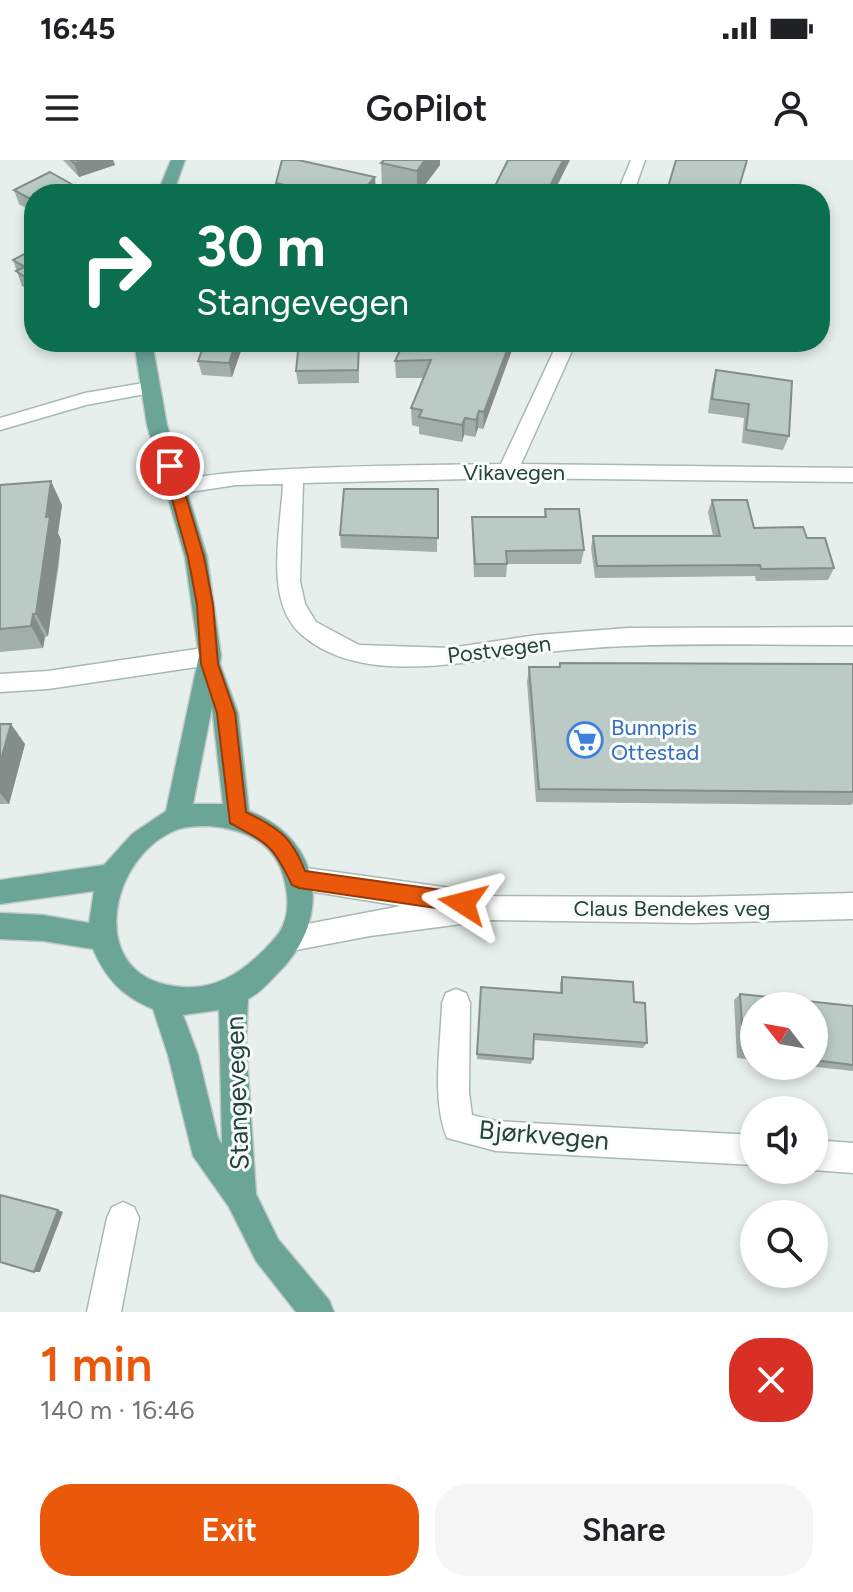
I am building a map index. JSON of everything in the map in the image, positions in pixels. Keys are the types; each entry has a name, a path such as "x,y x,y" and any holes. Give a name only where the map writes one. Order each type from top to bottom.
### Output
{"main road":[{"path":"169,184 178,160"},
{"path":"144,352 157,425 196,557 210,660 226,713 237,817"},
{"path":"164,1001 142,992 111,959 103,938 103,907 111,876 140,843 177,818 210,660"},
{"name":"Stangevegen","path":"177,818 207,815 237,817 274,836 288,852 299,879 301,903 296,930 246,986 196,1002 164,1001 183,1055 204,1145 240,1196 267,1250 317,1312"},
{"path":"0,892 111,876"},
{"path":"0,926 43,928 103,938"},
{"name":"Stangevegen","path":"234,990 232,1042 240,1196"}],"street":[{"path":"629,184 638,160"},
{"path":"508,471 562,352"},
{"path":"0,424 85,399 149,388"},
{"name":"Vikavegen","path":"177,487 236,478 508,471 853,475"},
{"name":"Postvegen","path":"293,476 289,581 294,605 308,628 336,646 358,654 450,657 537,644 628,637 853,636"},
{"path":"0,683 210,660"},
{"name":"Claus Bendekes veg","path":"299,879 492,907 692,910 853,906"},
{"name":"Claus Bendekes veg","path":"291,938 370,923 492,907"},
{"name":"Bjørkvegen","path":"456,1003 454,1093 458,1127 496,1136 740,1149"},
{"path":"828,1156 853,1158"},
{"path":"104,1312 123,1218"}],"building":[{"path":"282,160 298,160 375,177 369,184 276,183"},
{"path":"384,160 425,160 417,171 381,163"},
{"path":"508,160 563,160 551,184 496,184"},
{"path":"676,160 747,160 740,184 669,184"},
{"path":"50,172 71,184 26,184"},
{"path":"24,185 24,196 14,190"},
{"path":"24,254 24,266 13,260"},
{"path":"201,352 233,352 229,363 198,361"},
{"path":"298,352 359,352 358,370 296,371"},
{"path":"399,352 506,352 484,412 479,411 476,420 465,418 462,425 419,417 422,410 411,408 431,360 395,361"},
{"path":"716,370 792,381 789,436 746,430 749,404 712,399"},
{"path":"51,481 46,517 50,516 36,614 33,614 31,626 0,629 0,485"},
{"path":"344,489 438,489 438,538 340,535"},
{"path":"712,500 747,500 754,528 803,527 807,538 825,538 834,568 597,566 593,536 720,536"},
{"path":"545,509 579,509 584,550 506,551 507,564 475,564 472,517 546,517"},
{"path":"560,663 853,664 853,792 539,789 529,667 560,667"},
{"path":"0,724 11,724 0,763"},
{"path":"562,977 633,982 634,1002 645,1003 647,1043 534,1034 533,1059 477,1054 481,987 562,993"},
{"path":"828,1003 853,1006 853,1065 828,1062"},
{"path":"0,1195 58,1210 34,1272 0,1262"}],"place":[{"name":"Bunnpris Ottestad","path":"585,740"}],"route":[{"path":"170,466 196,557 205,605 210,664 226,713 237,817 274,836 288,852 299,879 463,903"}]}
